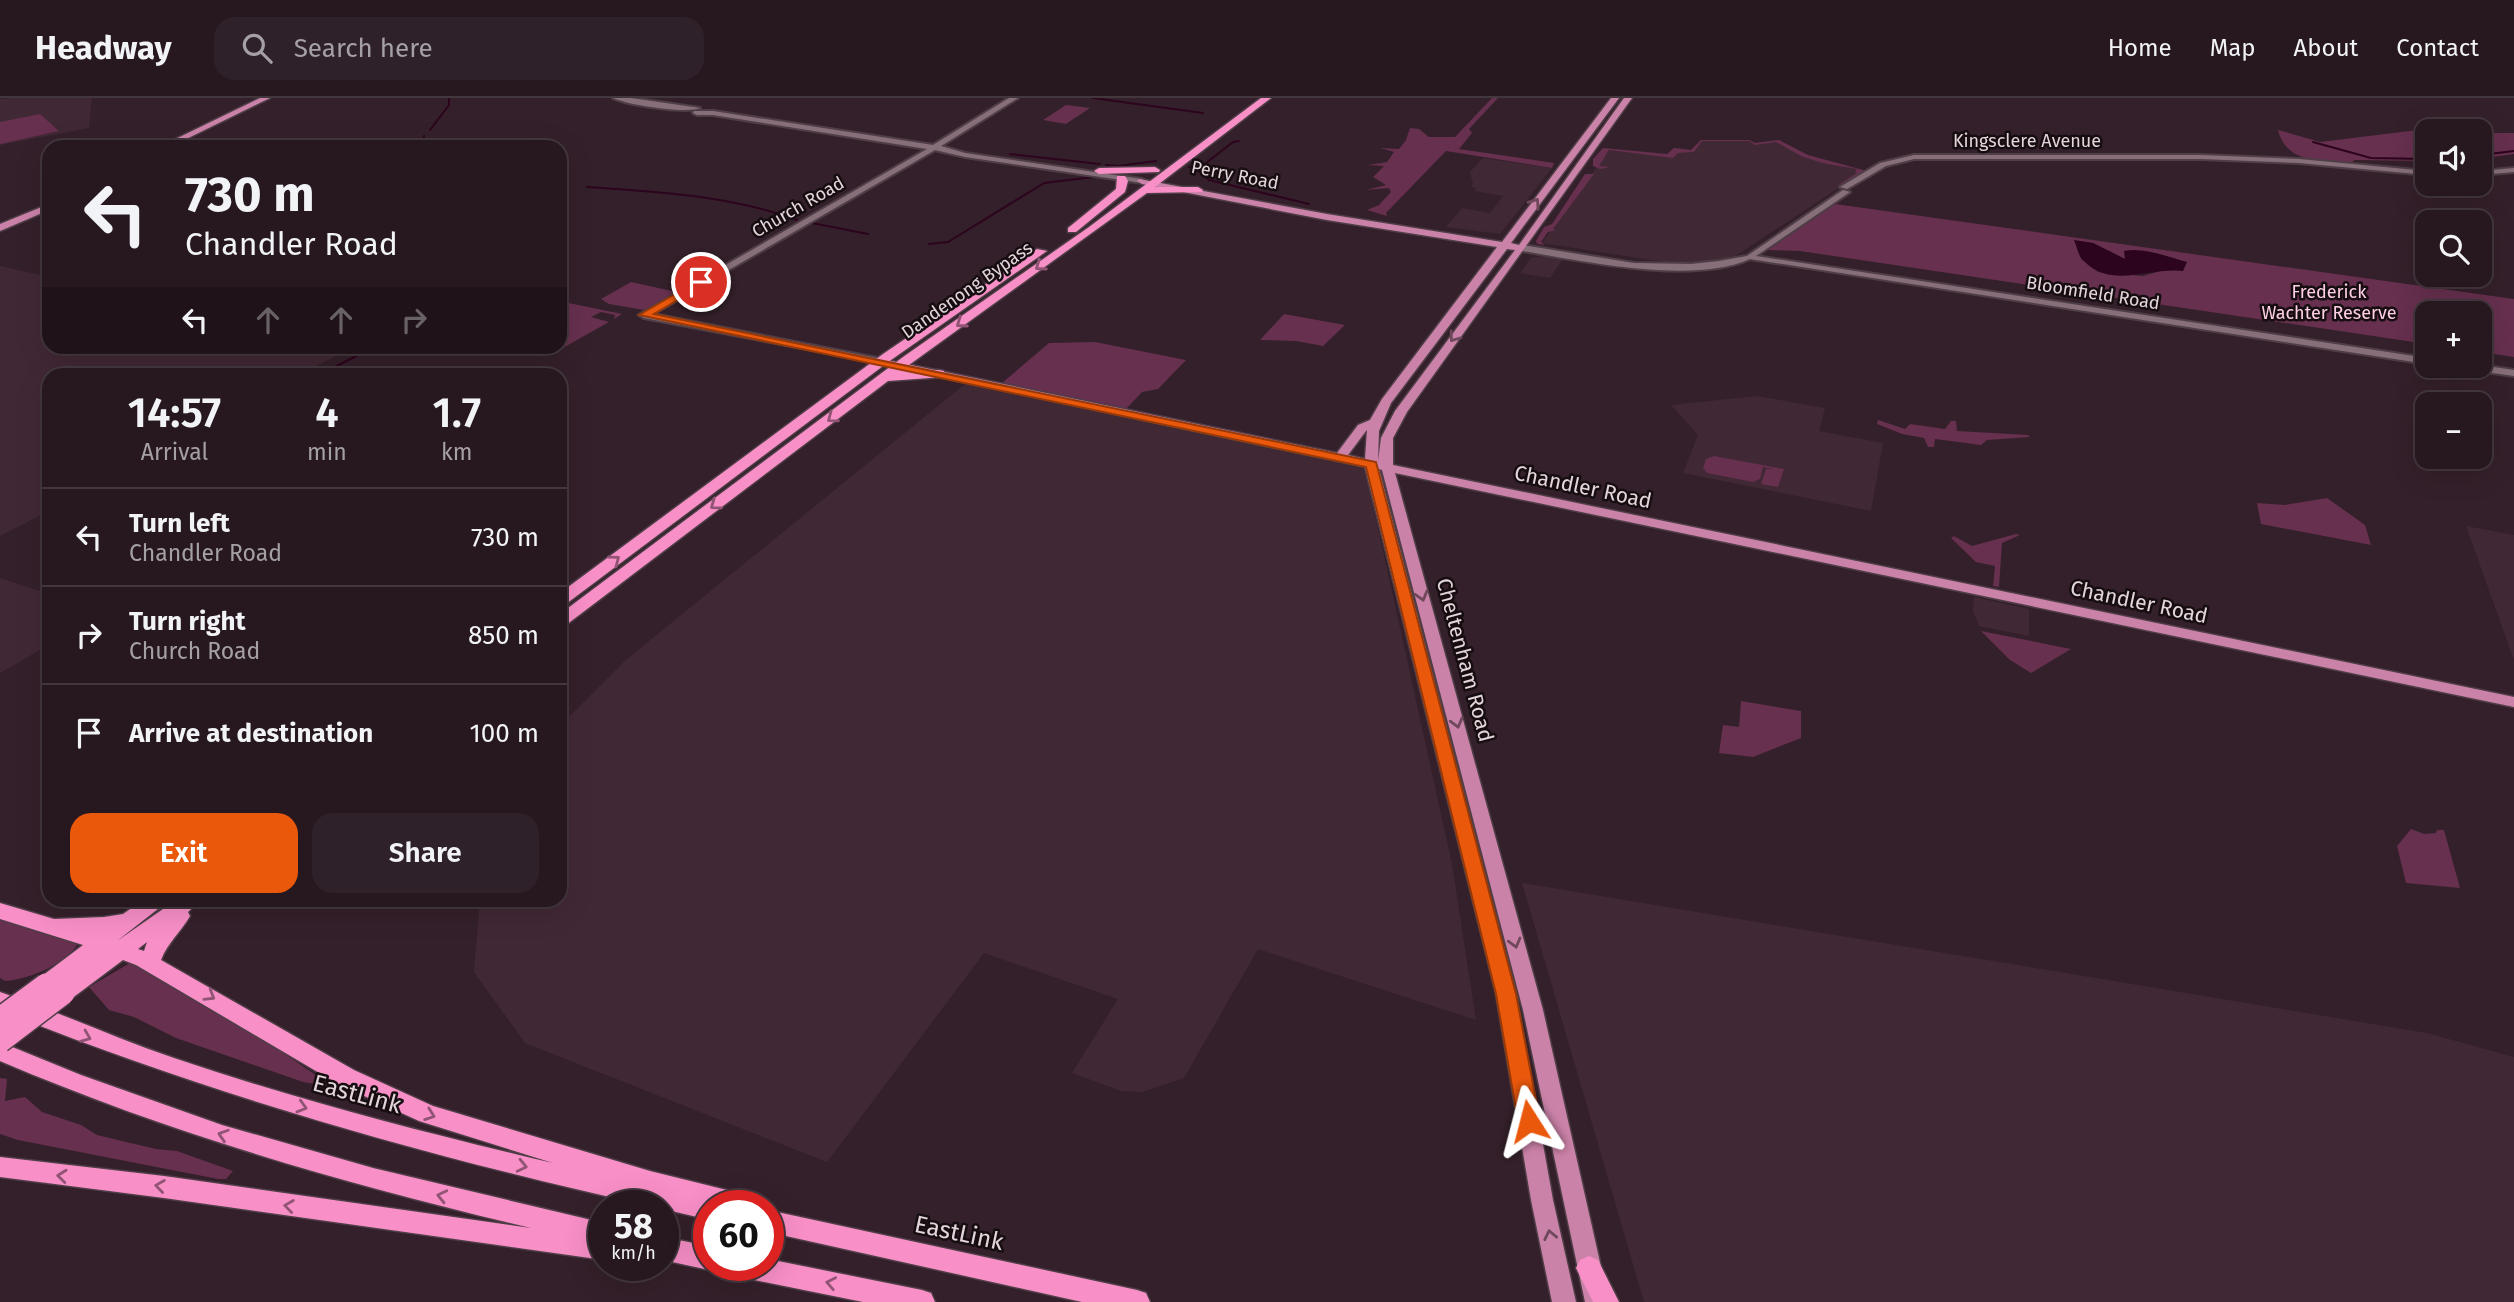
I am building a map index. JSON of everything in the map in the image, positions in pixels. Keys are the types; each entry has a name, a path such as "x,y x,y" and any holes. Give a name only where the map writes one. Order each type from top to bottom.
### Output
{"highway":[{"name":"Dandenong Bypass","path":"567,616 1150,180 1253,98"},
{"name":"Dandenong Bypass","path":"567,596 882,362 1072,230 1185,159 1266,98"},
{"path":"1180,183 1176,177 1185,159"},
{"path":"1100,171 1198,190"},
{"path":"1072,230 1121,190 1121,178"},
{"path":"932,373 919,363 934,342"},
{"path":"831,401 860,371 863,365 861,358"},
{"path":"887,377 932,373"},
{"path":"0,1041 99,943 146,907"},
{"path":"0,1019 121,950 180,907"},
{"path":"150,962 158,941 191,907"},
{"path":"0,911 44,923 150,962 346,1077 427,1114 693,1193"},
{"path":"44,923 104,925 127,921"},
{"name":"EastLink","path":"0,1001 108,1046 229,1087 463,1152 693,1204"},
{"path":"0,1051 90,1090 283,1155 380,1182 588,1230"},
{"path":"0,1167 164,1187 588,1247"},
{"path":"784,1215 1098,1292"},
{"name":"EastLink","path":"784,1224 1137,1302"},
{"path":"1589,1268 1606,1302"},
{"path":"784,1274 922,1302"}],"main road":[{"path":"178,140 266,98"},
{"path":"191,140 278,98"},
{"name":"Perry Road","path":"617,98 1121,178 1180,183 1509,241"},
{"name":"Church Road","path":"644,315 1014,98"},
{"name":"Cheltenham Road","path":"1597,1302 1564,1162 1550,1082 1512,974 1425,674 1371,464 1370,440 1374,423 1386,402 1615,98"},
{"name":"Cheltenham Road","path":"1564,1302 1542,1200 1512,974 1440,657 1391,486 1384,451 1387,438 1401,411 1628,98"},
{"name":"Perry Road","path":"676,107 686,111 703,111"},
{"path":"1607,108 1620,110"},
{"name":"Perry Road","path":"955,152 1100,171"},
{"name":"Kingsclere Avenue","path":"1523,246 1668,267 1709,266 1750,257 1872,169 1894,161 1924,157 2252,159 2415,172"},
{"path":"1563,166 1578,168"},
{"path":"2492,173 2514,170"},
{"name":"Perry Road","path":"1198,190 1311,214 1489,243 1509,241"},
{"path":"0,221 42,203"},
{"path":"0,228 42,210"},
{"path":"1509,241 1523,246"},
{"path":"1489,243 1496,258"},
{"name":"Bloomfield Road","path":"1750,257 2415,358"},
{"name":"Chandler Road","path":"644,315 882,362 2514,702"},
{"path":"2492,370 2514,373"},
{"path":"1340,458 1362,428 1374,423"},
{"path":"1387,438 1395,459 1417,474"},
{"path":"1391,486 1403,478 1417,474"},
{"path":"1425,674 1431,661 1440,657"}],"shaded area":[{"path":"92,98 89,128 0,145 0,99"},
{"path":"1701,140 1749,140 1755,143 1776,140 1805,155 1864,171 1737,255 1710,262 1670,263 1542,243 1609,150 1673,157 1678,148 1691,150"},
{"path":"1483,158 1552,168 1500,234 1446,227 1462,208 1490,213 1503,196 1474,191 1476,188 1471,187 1473,184 1470,172"},
{"path":"2074,240 2093,243 2125,259 2124,251 2139,250 2187,262 2183,271 2118,276 2106,274 2083,260"},
{"path":"1550,255 1564,257 1550,278 1520,273 1531,258"},
{"path":"0,266 42,275 42,354 340,354 311,368 42,368 42,515 0,536"},
{"path":"965,384 1365,469 1452,864 1476,1020 1258,949 1184,1078 1142,1092 1121,1091 1072,1073 1118,999 984,953 827,1162 525,1043 474,972 479,907 567,907 567,719 627,659"},
{"path":"1757,396 1825,408 1819,431 1883,443 1871,511 1683,473 1698,435 1671,405"},
{"path":"2466,526 2514,535 2514,660"},
{"path":"0,578 42,592 42,649 0,673"},
{"path":"1974,597 2029,609 2029,636 1979,626 1973,611"},
{"path":"1522,883 2427,1033 2514,1057 2514,1302 1644,1302"}],"green space":[{"path":"1492,98 1498,98 1469,129 1472,133 1459,149 1554,163 1552,168 1446,151 1386,213 1387,216 1367,210 1379,205 1391,192 1389,188 1366,190 1386,185 1373,177 1384,166 1368,165 1387,162 1394,152 1380,148 1399,149 1410,128 1419,129 1429,137 1455,137"},
{"path":"1066,105 1090,108 1066,124 1043,120"},
{"path":"40,114 59,131 0,144 0,122"},
{"path":"2278,130 2320,142 2415,130 2415,161 2355,160 2350,163 2306,158 2289,149"},
{"path":"2492,133 2514,133 2514,154 2492,157"},
{"path":"1701,140 1749,140 1755,143 1779,140 1808,155 1867,171 1838,185 1857,173 1857,169 1801,156 1776,142 1755,145 1749,141 1702,141 1694,152 1678,153 1673,158 1609,150 1599,166 1610,167 1600,169 1593,166 1593,159 1603,148 1667,154 1674,148 1691,150"},
{"path":"1585,174 1594,174 1553,229 1556,230 1548,232 1541,242 1545,245 1537,244 1544,227 1552,224"},
{"name":"Frederick Wachter Reserve","path":"1835,204 2514,299 2514,357 2492,354 2492,301 2415,301 2415,342 1800,251 1768,250","holes":["2075,241 2093,243 2125,259 2126,254 2156,253 2186,262 2182,271 2167,269 2143,276 2098,272 2081,259"]},
{"path":"631,282 681,293 650,311 609,304 601,299"},
{"path":"567,302 622,314 614,319 615,315 601,312 591,317 609,322 567,346"},
{"path":"1284,314 1345,325 1323,346 1296,341 1260,340"},
{"path":"1095,342 1186,360 1158,389 1142,392 1126,409 1002,383 1049,343"},
{"path":"1878,420 1905,429 1910,424 1945,429 1951,421 1956,421 1957,431 2030,437 1987,440 1981,445 1935,439 1934,447 1928,447 1924,438 1902,434 1877,424"},
{"path":"1714,456 1784,469 1778,487 1761,484 1766,469 1773,469 1763,467 1760,479 1753,482 1707,473 1703,468 1706,459"},
{"path":"2327,498 2365,525 2371,545 2261,524 2257,503 2285,505"},
{"path":"2020,535 2002,543 1999,587 1993,586 1995,566 1976,562 1951,538 1954,536 1972,546"},
{"path":"1981,631 2071,649 2031,673 2010,660"},
{"path":"1741,701 1801,711 1801,738 1753,757 1719,753 1723,725 1739,727"},
{"path":"2411,829 2424,834 2444,830 2460,888 2406,883 2397,846"},
{"path":"0,917 79,941 67,956 47,969 5,981 0,978"},
{"path":"130,963 137,963 244,1026 333,1087 303,1082 176,1038 134,1017 109,1010 89,987"},
{"path":"0,1078 7,1079 5,1101 25,1097 42,1112 81,1125 97,1135 156,1149 177,1151 233,1171 226,1179 218,1179 18,1140 0,1134"}],"waterway":[{"path":"430,130 449,105 449,98"},
{"path":"1093,98 1203,113"},
{"path":"424,136 424,140"},
{"path":"1195,167 1201,167 1233,142 1239,141"},
{"path":"2313,142 2371,158 2415,159"},
{"path":"2492,154 2514,151"},
{"path":"1010,154 1100,164"},
{"path":"1106,165 1156,161"},
{"path":"1189,167 1195,167"},
{"path":"1195,167 1209,180 1309,204"},
{"path":"929,244 948,242 1044,183 1094,177"},
{"path":"587,187 719,200 797,220"},
{"path":"812,223 868,234"},
{"path":"333,368 360,354"}],"route":[{"path":"701,282 644,315 909,367 1371,464 1506,994 1529,1121"}]}
